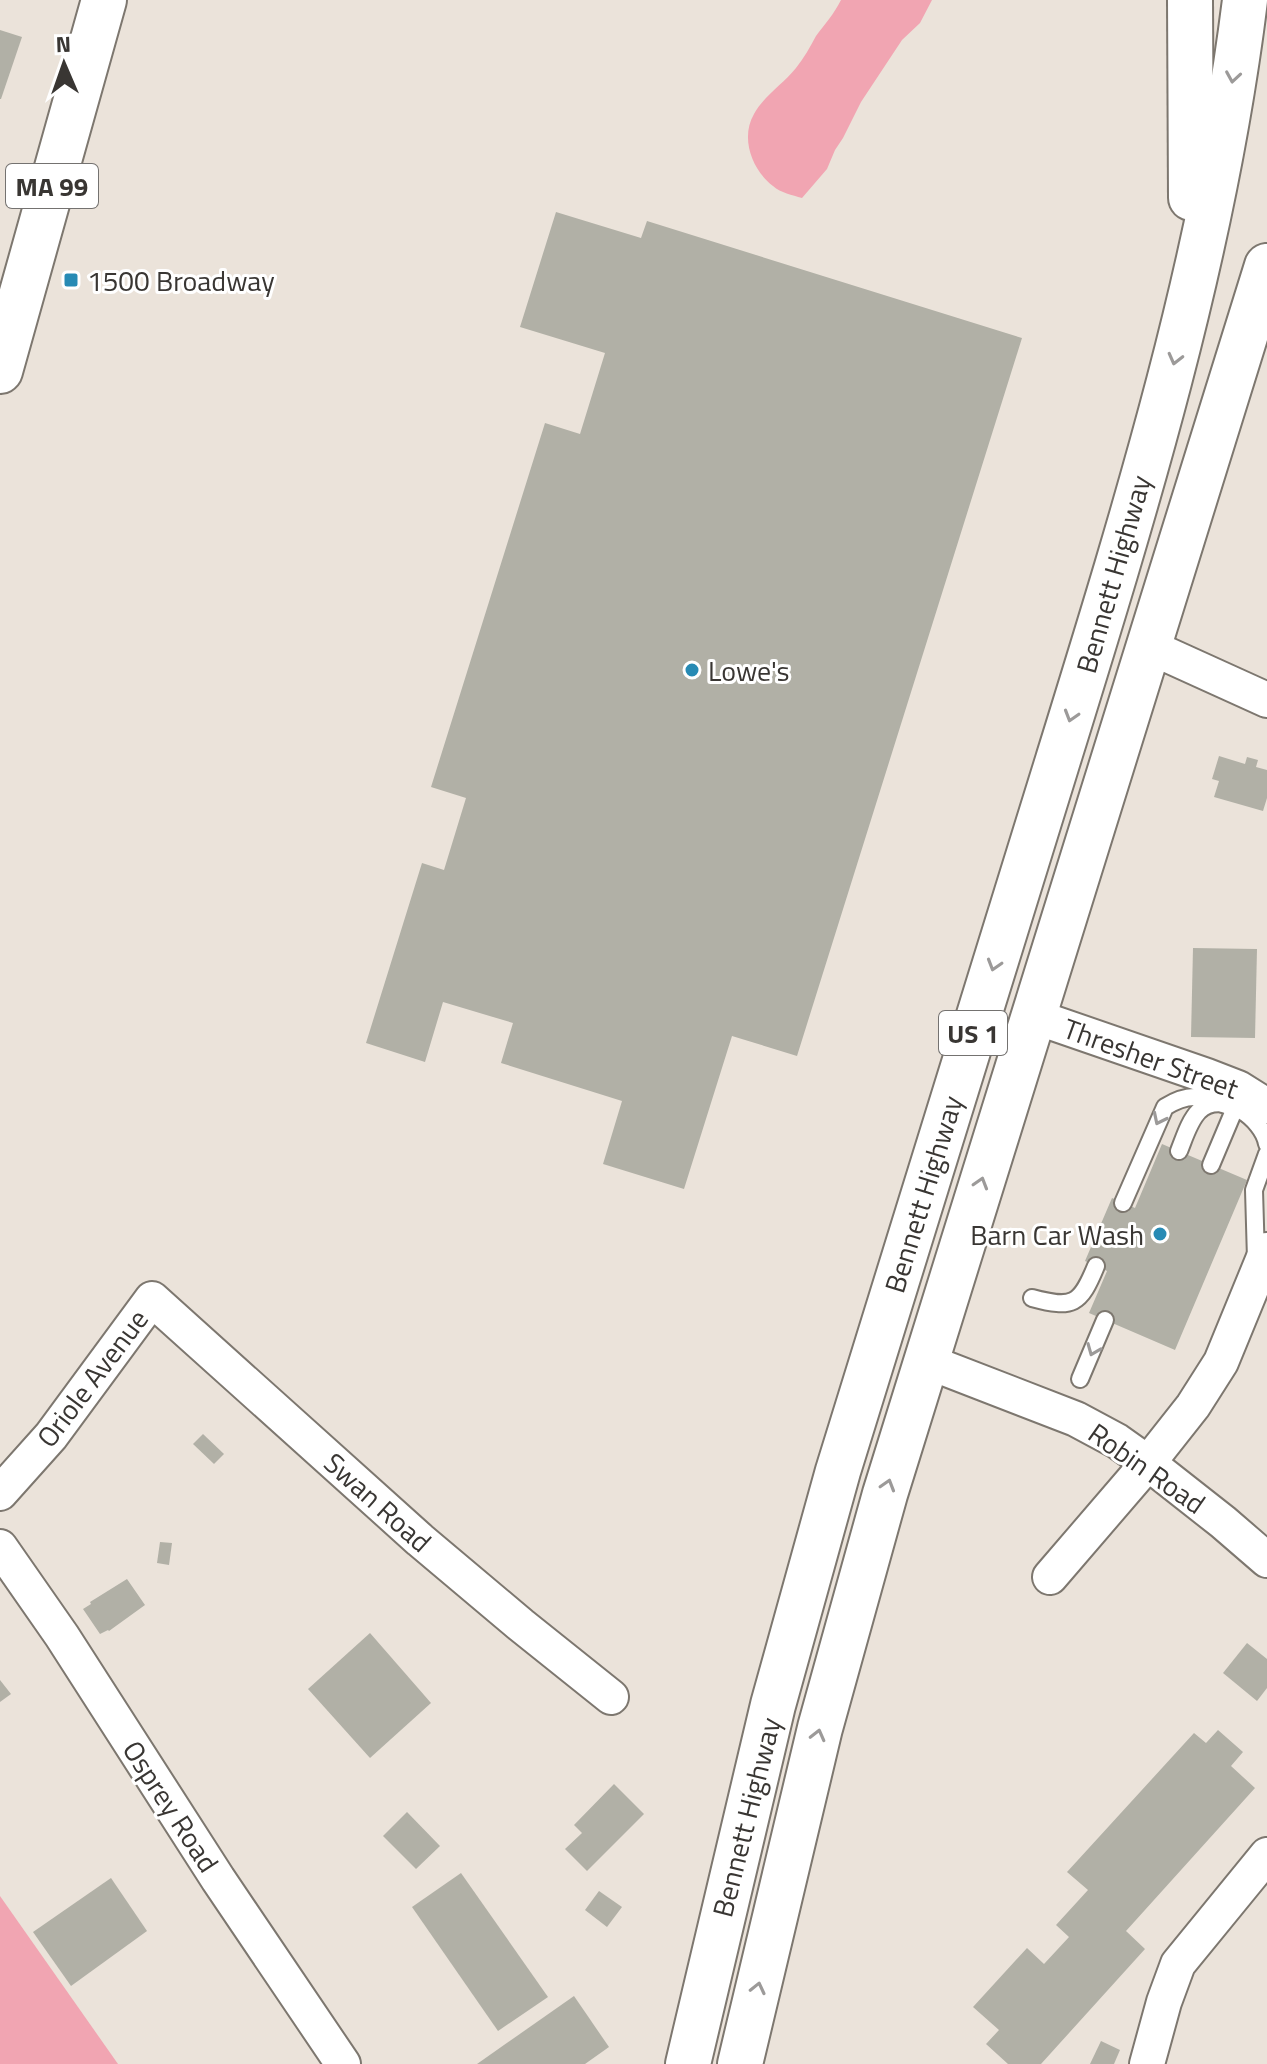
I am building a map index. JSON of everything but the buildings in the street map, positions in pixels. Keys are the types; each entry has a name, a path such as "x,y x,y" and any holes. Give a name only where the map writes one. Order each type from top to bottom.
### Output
{"main road":[{"name":"MA 99","path":"0,371 104,0"},
{"path":"1190,0 1191,293"},
{"name":"Bennett Highway","path":"688,2064 747,1808 804,1587 1125,542 1191,293 1228,111 1245,0"},
{"name":"Bennett Highway","path":"740,2064 820,1728 885,1494 1267,266"}],"street":[{"path":"1148,646 1267,700"},
{"name":"Thresher Street","path":"1033,1016 1238,1088 1243,1106"},
{"path":"1050,1577 1193,1406 1221,1362 1261,1263"},
{"name":"Oriole Avenue","path":"0,1493 51,1436 152,1299"},
{"name":"Swan Road","path":"152,1299 420,1540 611,1697"},
{"name":"Robin Road","path":"926,1361 1076,1419 1117,1441 1267,1560"},
{"name":"Osprey Road","path":"0,1547 62,1636 218,1879 343,2064"},
{"path":"1147,2064 1178,1964 1267,1855"}],"lane":[{"path":"1123,1203 1165,1107 1184,1097 1196,1096 1243,1106 1261,1128 1267,1144"},
{"path":"1179,1151 1198,1112 1215,1104 1243,1106"},
{"path":"1211,1165 1243,1106"},
{"path":"1261,1263 1254,1190 1267,1154"},
{"path":"1032,1298 1058,1304 1071,1302 1087,1288 1096,1266"},
{"path":"1080,1379 1105,1320"}],"shaded area":[{"path":"841,0 932,0 920,23 902,40 861,102 827,169 802,198 776,188 759,171 750,153 748,133 754,114 763,101 799,64"},
{"path":"0,1896 118,2064 0,2064"}],"place":[{"name":"1500 Broadway","path":"71,280"},
{"name":"Lowe's","path":"692,670"},
{"name":"Barn Car Wash","path":"1160,1234"}]}
